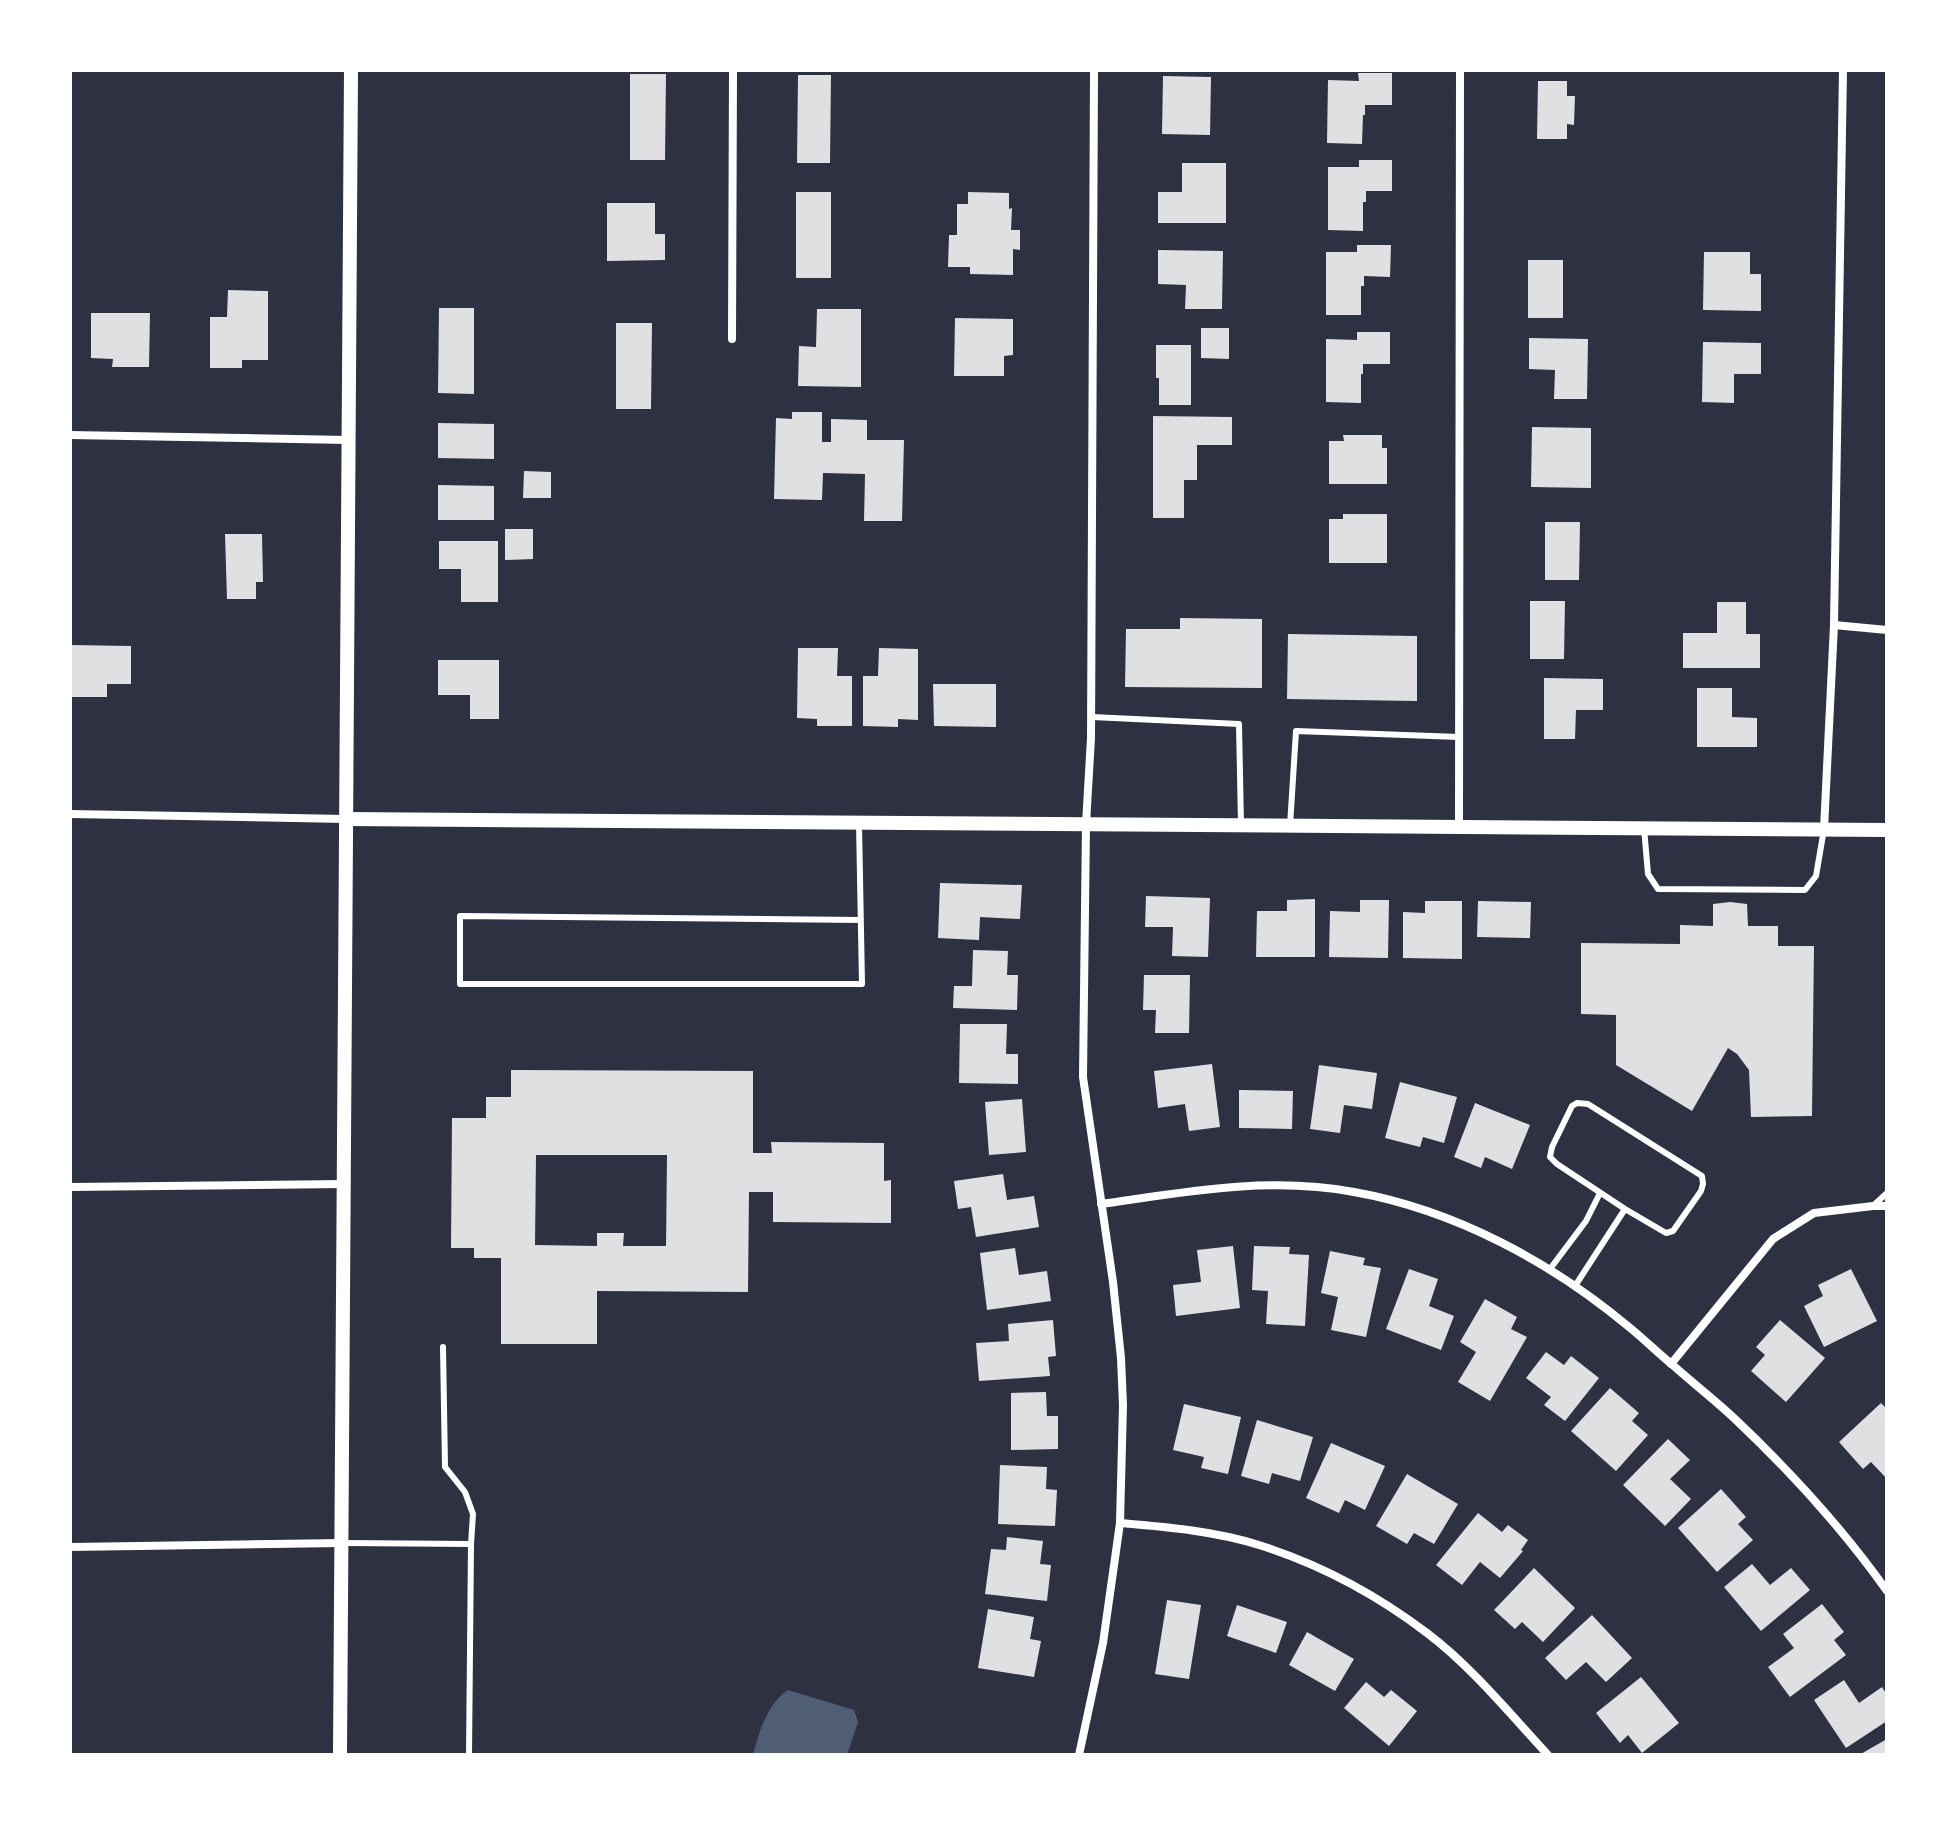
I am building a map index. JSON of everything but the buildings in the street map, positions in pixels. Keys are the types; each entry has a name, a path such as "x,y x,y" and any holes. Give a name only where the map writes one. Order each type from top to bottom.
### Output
{"street":[{"path":"340,1755 351,70"},
{"path":"732,339 733,70"},
{"path":"1079,1755 1103,1643 1120,1523 1123,1405 1113,1282 1083,1077 1086,824 1092,717 1094,70"},
{"path":"1459,827 1460,70"},
{"path":"1824,829 1834,625 1843,70"},
{"path":"70,435 348,440"},
{"path":"1834,625 1887,630"},
{"path":"70,814 346,819 1887,830"},
{"path":"70,1187 344,1184"},
{"path":"1101,1204 1229,1186 1270,1184 1352,1191 1437,1215 1494,1238 1575,1286 1628,1326 1734,1418 1858,1550 1887,1591"},
{"path":"1671,1364 1773,1239 1814,1213 1887,1206"},
{"path":"1120,1523 1209,1534 1257,1544 1340,1578 1429,1634 1476,1678 1548,1755"},
{"path":"70,1547 342,1543"}],"lane":[{"path":"1092,717 1239,724 1241,825"},
{"path":"1290,826 1296,731 1459,737"},
{"path":"859,823 861,920 862,984 460,984 460,916 861,920"},
{"path":"1643,828 1648,874 1658,889 1805,890 1816,876 1824,829"},
{"path":"1577,1103 1588,1104 1702,1176 1701,1191 1673,1231 1666,1233 1625,1209 1550,1157 1572,1106 1577,1103"},
{"path":"1550,1269 1586,1221 1600,1193"},
{"path":"1873,1206 1887,1193"},
{"path":"1575,1286 1625,1209"},
{"path":"443,1347 445,1467 465,1492 473,1514 469,1755"},
{"path":"342,1543 471,1544"}],"water":[{"path":"788,1690 854,1710 858,1722 847,1755 753,1755 769,1711"}]}
